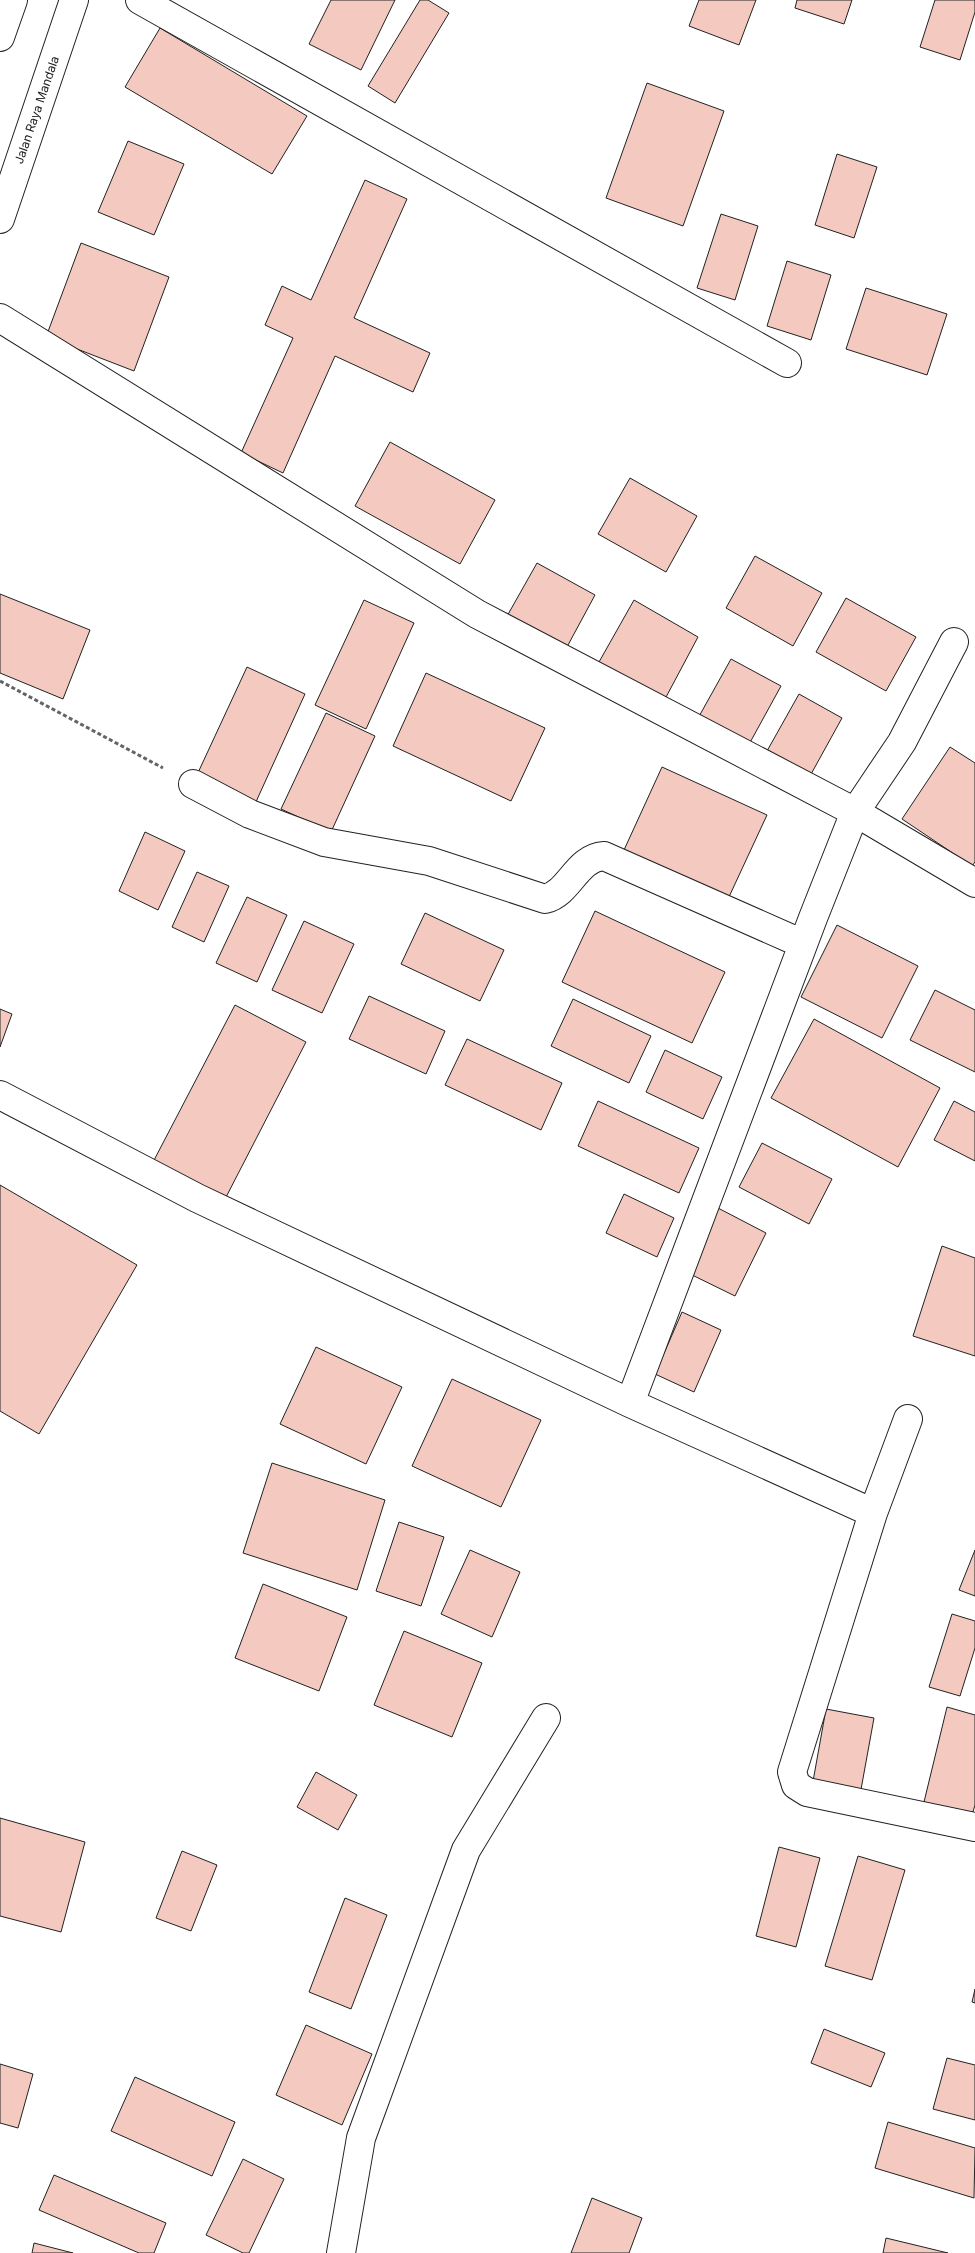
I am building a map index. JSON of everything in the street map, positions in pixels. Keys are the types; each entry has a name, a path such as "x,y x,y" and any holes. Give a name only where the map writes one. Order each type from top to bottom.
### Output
{"main road":[{"path":"0,38 13,0"},
{"name":"Jalan Raya Mandala","path":"0,219 74,0"},
{"path":"140,0 787,363"},
{"path":"0,318 477,614 855,812 975,883"},
{"path":"630,1403 803,944 855,812 902,742 954,642"},
{"path":"193,784 250,814 324,842 429,862 545,899 560,892 587,861 595,856 604,856 803,944"},
{"path":"0,1095 197,1198 630,1403 873,1513"},
{"path":"908,1420 873,1513 792,1772 793,1780 801,1790 807,1792 975,1827"},
{"path":"341,2253 361,2138 466,1850 546,1718"}],"path":[{"path":"0,682 193,784"}],"building":[{"path":"331,0 395,0 361,70 309,44"},
{"path":"420,0 428,0 449,13 395,103 368,86"},
{"path":"699,0 756,0 739,45 689,26"},
{"path":"797,0 852,0 844,24 795,8"},
{"path":"935,0 975,0 975,12 960,60 920,47"},
{"path":"160,28 307,116 272,174 125,87"},
{"path":"647,83 724,111 683,226 606,198"},
{"path":"128,141 184,164 154,235 98,212"},
{"path":"837,154 877,167 854,238 815,225"},
{"path":"365,180 407,199 354,318 430,353 413,392 335,356 283,473 241,453 293,338 265,325 282,286 311,300"},
{"path":"721,214 758,226 735,300 697,288"},
{"path":"81,243 169,277 134,371 46,337"},
{"path":"787,261 831,275 811,340 767,326"},
{"path":"866,288 947,314 927,375 846,349"},
{"path":"390,442 495,500 460,564 355,506"},
{"path":"630,478 697,516 666,572 598,534"},
{"path":"755,556 822,593 793,646 726,608"},
{"path":"537,563 595,595 561,658 502,625"},
{"path":"0,594 90,630 63,699 0,673"},
{"path":"846,598 916,637 886,691 816,652"},
{"path":"364,600 414,623 366,729 315,705"},
{"path":"634,600 698,637 665,699 599,662"},
{"path":"731,659 781,686 747,748 697,720"},
{"path":"247,667 305,694 255,804 196,777"},
{"path":"426,673 545,728 511,801 393,746"},
{"path":"799,694 842,718 810,776 767,751"},
{"path":"326,713 375,736 331,832 281,809"},
{"path":"950,747 975,763 975,862 972,866 902,819"},
{"path":"662,767 767,815 728,899 624,850"},
{"path":"145,832 185,851 158,910 119,891"},
{"path":"197,872 229,886 204,942 172,927"},
{"path":"247,897 287,915 257,982 216,963"},
{"path":"595,911 725,972 692,1043 562,982"},
{"path":"425,913 504,950 480,1001 401,964"},
{"path":"304,921 354,944 322,1013 272,990"},
{"path":"837,925 918,966 882,1038 801,997"},
{"path":"935,990 975,1010 975,1072 910,1040"},
{"path":"369,996 445,1031 426,1074 349,1039"},
{"path":"573,999 651,1036 629,1083 551,1046"},
{"path":"235,1005 306,1042 224,1201 152,1164"},
{"path":"0,1009 12,1014 0,1047"},
{"path":"814,1019 940,1088 898,1167 771,1098"},
{"path":"467,1039 562,1083 541,1130 445,1085"},
{"path":"665,1050 722,1077 703,1119 646,1092"},
{"path":"598,1101 699,1148 679,1193 578,1146"},
{"path":"954,1101 975,1112 975,1161 934,1140"},
{"path":"762,1143 832,1179 809,1224 739,1187"},
{"path":"0,1185 137,1265 39,1434 0,1411"},
{"path":"624,1194 674,1218 657,1257 606,1233"},
{"path":"718,1208 766,1233 735,1296 686,1272"},
{"path":"942,1246 975,1258 975,1356 913,1336"},
{"path":"682,1312 721,1330 694,1392 655,1374"},
{"path":"316,1347 402,1387 366,1464 280,1424"},
{"path":"452,1379 541,1420 501,1507 412,1466"},
{"path":"272,1463 385,1500 357,1590 243,1553"},
{"path":"399,1522 444,1537 421,1606 376,1591"},
{"path":"470,1550 520,1572 492,1637 441,1614"},
{"path":"975,1550 975,1596 959,1590"},
{"path":"263,1584 347,1617 319,1691 235,1658"},
{"path":"952,1614 975,1621 975,1648 960,1696 929,1687"},
{"path":"404,1631 482,1663 452,1737 374,1705"},
{"path":"947,1707 975,1715 975,1805 972,1815 924,1802"},
{"path":"826,1709 874,1718 860,1795 812,1787"},
{"path":"316,1772 357,1795 338,1830 297,1807"},
{"path":"0,1818 85,1842 61,1932 0,1916"},
{"path":"779,1847 820,1858 796,1947 756,1936"},
{"path":"182,1851 217,1865 191,1931 156,1918"},
{"path":"858,1856 905,1870 872,1980 825,1966"},
{"path":"345,1898 387,1915 351,2009 309,1992"},
{"path":"975,1989 975,2003 972,2002"},
{"path":"306,2025 372,2054 342,2125 276,2095"},
{"path":"824,2029 885,2053 871,2087 811,2063"},
{"path":"947,2058 975,2065 975,2120 933,2109"},
{"path":"0,2064 33,2074 18,2128 0,2123"},
{"path":"135,2077 235,2122 212,2176 111,2131"},
{"path":"888,2122 975,2148 974,2198 875,2168"},
{"path":"243,2159 284,2179 249,2253 243,2253 206,2235"},
{"path":"54,2175 166,2223 154,2253 139,2253 39,2210"},
{"path":"592,2198 642,2218 629,2253 571,2253"},
{"path":"886,2238 948,2253 883,2253"},
{"path":"34,2243 73,2253 32,2253"}]}
